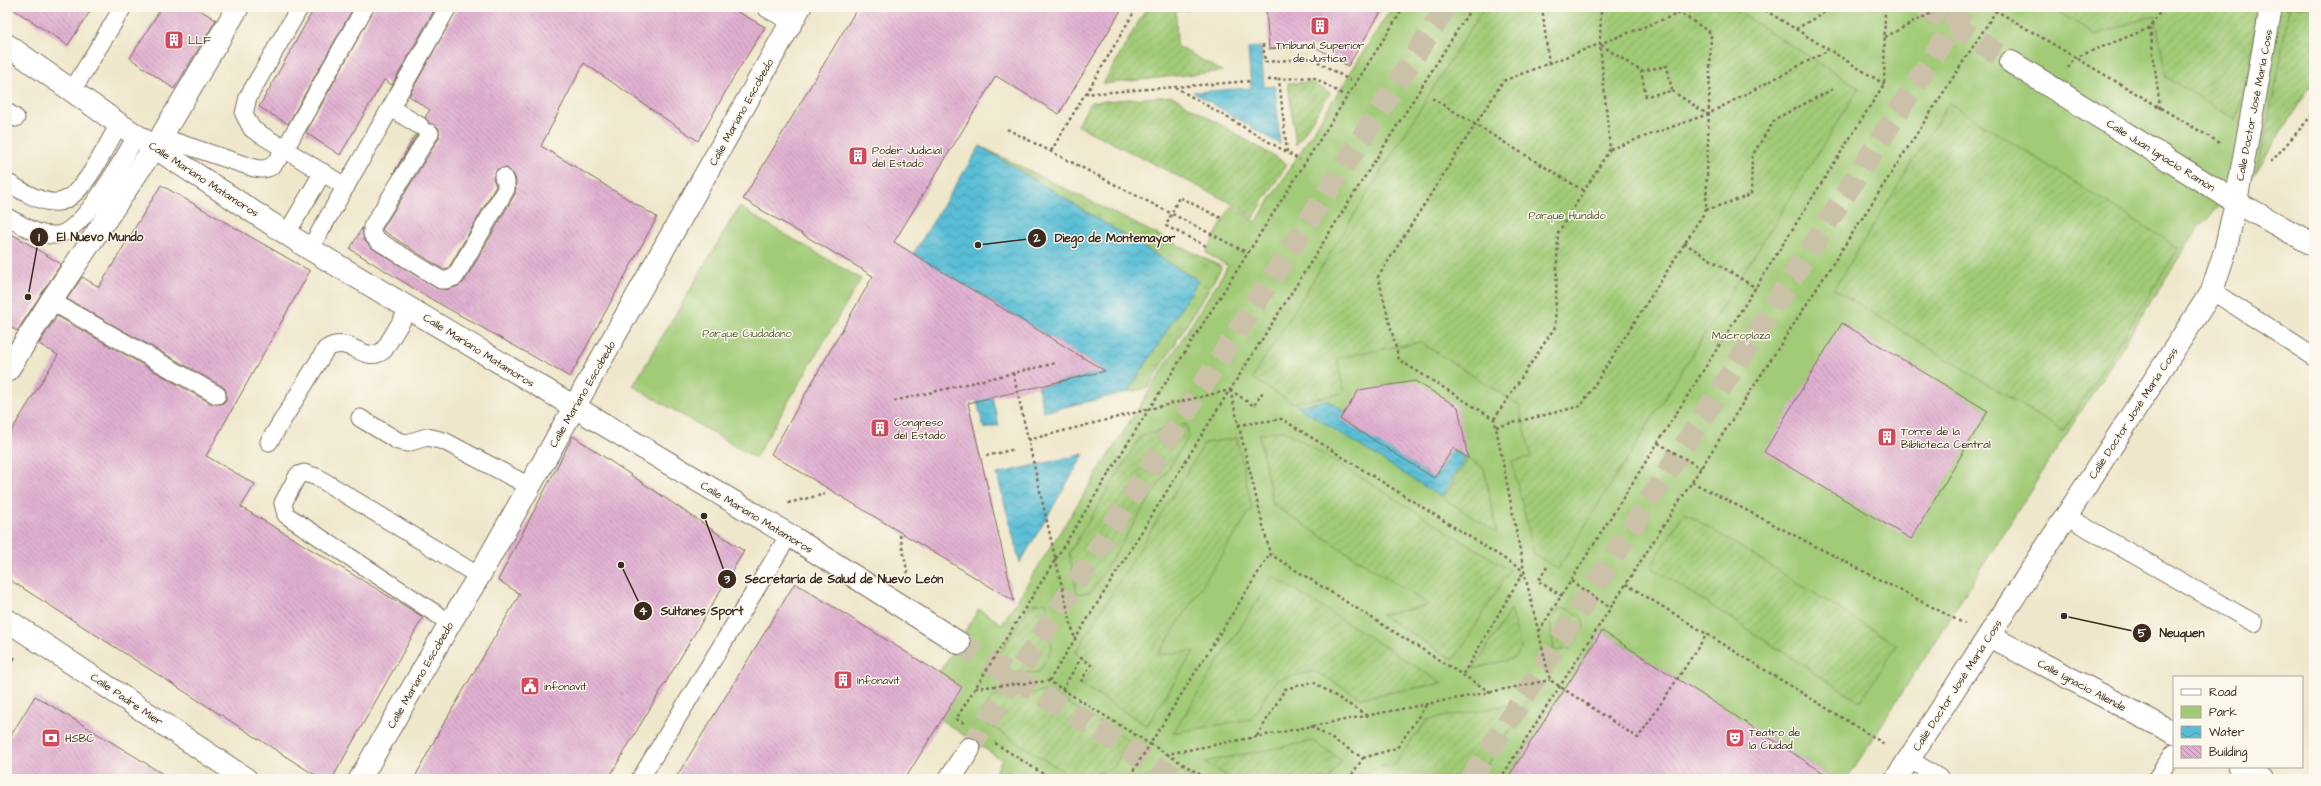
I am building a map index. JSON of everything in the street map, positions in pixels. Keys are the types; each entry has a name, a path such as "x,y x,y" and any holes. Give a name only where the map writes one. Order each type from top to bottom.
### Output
{"street":[{"path":"7,371 51,301 143,136 238,7"},
{"path":"769,7 797,14"},
{"name":"Calle Doctor José María Coss","path":"1896,779 2212,290 2225,250 2236,202 2271,7"},
{"name":"Calle Mariano Escobedo","path":"360,779 450,623 479,576 797,14"},
{"name":"Calle Mariano Matamoros","path":"7,45 72,91 143,136 310,249 410,307 574,408 789,535 959,643"},
{"name":"Calle Juan Ignacio Ramón","path":"2011,62 2236,202 2314,245"},
{"name":"Calle Padre Mier","path":"7,620 246,779"},
{"name":"Calle Ignacio Allende","path":"1989,636 2173,732"},
{"path":"950,779 969,750"},
{"path":"2241,768 2262,779"}],"lane":[{"path":"72,91 123,7"},
{"path":"300,7 248,97 244,114 252,129 346,187"},
{"path":"7,182 46,202 59,202 67,199 79,188 92,170 143,136 260,170 272,167 285,149 365,7"},
{"path":"310,249 448,7"},
{"path":"391,108 425,130 372,227 374,237 441,280 455,277 506,189 506,181 503,177"},
{"path":"7,217 40,234 57,236 70,230 95,203 143,136"},
{"path":"286,233 323,172"},
{"path":"2212,290 2314,357"},
{"path":"51,301 217,394"},
{"path":"269,442 326,349 336,343 344,344 369,355 378,355 384,350 410,307"},
{"path":"360,418 398,441 407,443 427,437 440,440 529,486"},
{"path":"450,623 286,515 283,502 298,475 304,473 317,477 479,576"},
{"path":"2066,516 2254,623"},
{"path":"640,779 789,535"},
{"path":"2156,779 2173,754"},
{"path":"1909,759 1941,779"}],"path":[{"path":"1051,151 1137,7"},
{"path":"969,727 956,719 1055,558 1404,7"},
{"path":"1049,681 1230,390 1472,7"},
{"path":"1542,7 1549,64"},
{"path":"1494,419 1555,327 1558,233 1610,149 1600,45 1601,7"},
{"path":"1760,7 1884,84"},
{"path":"1824,7 1824,12"},
{"path":"1796,29 1833,7"},
{"path":"1539,631 1884,84 1885,7"},
{"path":"1885,37 1943,7"},
{"path":"1990,7 2074,58 2244,157"},
{"path":"2074,58 2150,28 2163,7"},
{"path":"1500,779 1996,11"},
{"path":"1496,427 1581,406 1706,210 1711,34 1680,13 1503,81 1378,277 1399,360 1494,419 1524,571 1550,680"},
{"path":"2150,28 2160,108"},
{"path":"1263,44 1265,62 1312,58 1351,81"},
{"path":"1600,45 1641,71 1667,66 1672,91"},
{"path":"1610,149 1708,114 1829,50"},
{"path":"1641,71 1646,96 1672,91 1708,114"},
{"path":"1268,80 1313,77 1342,94"},
{"path":"1279,79 1287,153"},
{"path":"1085,94 1251,81"},
{"path":"1175,86 1300,160"},
{"path":"1706,210 1751,195 1752,156 1775,119 1835,88"},
{"path":"1432,98 1584,191"},
{"path":"2265,168 2314,113"},
{"path":"1007,129 1248,253"},
{"path":"1206,246 1166,226 1179,197 1221,218"},
{"path":"1684,243 1756,288"},
{"path":"894,401 1056,363"},
{"path":"1013,373 1075,640"},
{"path":"1230,390 1270,554 1490,692"},
{"path":"1028,440 1230,390 1254,406 1264,390"},
{"path":"1238,425 1282,419 1524,571"},
{"path":"1658,443 1701,468"},
{"path":"986,456 1015,449"},
{"path":"1692,482 1989,636"},
{"path":"785,504 825,494"},
{"path":"900,535 909,581"},
{"path":"1128,779 1270,554"},
{"path":"1547,567 1538,581 1562,596"},
{"path":"1462,674 1524,571"},
{"path":"1571,581 1611,608"},
{"path":"1626,584 1886,745"},
{"path":"1167,754 1550,680 1638,738 1707,634"},
{"path":"1062,690 1081,658 1091,665 1080,683"},
{"path":"975,688 1049,681 1207,779"},
{"path":"1257,737 1285,689 1313,682 1366,716"},
{"path":"1349,779 1363,758 1397,748 1427,704"},
{"path":"1311,726 1363,758"},
{"path":"994,743 1051,779"}],"green space":[{"path":"1147,7 1189,7 1190,10 1176,11 1177,46 1222,71 1103,84"},
{"name":"Macroplaza","path":"1392,7 2314,7 2314,80 2256,172 2199,226 1847,779 1833,779 1602,631 1507,779 991,779 1002,760 941,720 961,687 939,673 979,609 1002,624 1228,266 1206,253 1231,206 1256,222"},
{"name":"Parque Hundido","path":"1484,7 1730,7 1859,88 1558,569 1534,554 1512,461 1531,457 1519,405 1420,342 1337,358 1344,393 1293,403 1252,378"},
{"path":"2050,7 2257,7 2250,70 2236,120 2166,77 2155,15 2096,35"},
{"path":"2289,7 2314,7 2314,80 2256,172 2278,74"},
{"path":"1311,82 1330,93 1296,145 1288,83"},
{"path":"1172,96 1287,164 1253,218 1229,202 1077,125 1091,102"},
{"path":"1949,103 2179,248 2063,431 1834,289"},
{"path":"980,146 1222,267 1148,388 1128,392 1198,281"},
{"name":"Parque Ciudadano","path":"739,207 861,279 755,458 633,386"},
{"path":"1186,424 1189,436 1091,592 1077,594 1069,553 1141,436"},
{"path":"1284,430 1510,570 1454,660 1381,615 1429,605 1273,505 1259,434"},
{"path":"1237,438 1252,508 1158,655 1194,651 1147,726 1082,685 1095,665 1075,653 1205,443"},
{"path":"1468,458 1484,468 1497,533 1443,498"},
{"path":"1684,512 1897,645 1860,702 1651,567"},
{"path":"1273,576 1443,683 1361,698 1315,671 1276,680 1251,719 1173,733"},
{"path":"1046,602 1052,649 1039,672 997,675 995,661 1031,604"},
{"path":"1511,609 1521,649 1515,658 1473,669"},
{"path":"1558,609 1569,609 1582,617 1584,625 1570,649 1554,651 1550,623"},
{"path":"1048,691 1130,741 1112,769 1075,779 988,724 983,711 993,697"},
{"path":"1528,701 1479,779 1356,779 1360,773 1395,763 1427,720"},
{"path":"1313,741 1341,760 1329,779 1232,779 1204,762"},
{"path":"1007,770 1020,779 1001,779"},
{"path":"1182,772 1192,779 1144,779 1146,776"}],"water":[{"path":"1261,47 1264,87 1275,86 1280,144 1193,92 1251,88 1248,48"},
{"path":"980,146 1198,281 1128,392 1044,412 1038,387 1105,371 913,254"},
{"path":"990,389 999,425 984,429 975,393"},
{"path":"1327,400 1345,411 1341,419 1434,478 1452,450 1465,458 1441,497 1297,406"},
{"path":"1084,454 1020,563 997,474"}],"building":[{"path":"10,7 93,7 68,45"},
{"name":"LLF","path":"162,7 195,7 216,20 174,89 130,58"},
{"path":"315,7 354,7 288,124 259,107"},
{"path":"375,7 436,7 392,85 384,80 340,155 306,133"},
{"path":"458,7 729,7 765,27 732,80 698,141 584,63 541,146 657,217 570,377 431,299 350,249 362,228 364,240 372,248 436,288 446,290 458,286 464,282 515,194 516,181 514,175 507,168 497,169 493,178 496,186 448,269 444,270 382,230 439,138 439,128 429,123 425,117 430,110 409,96"},
{"path":"858,7 1123,7 1059,114 996,76 894,242 1105,371 968,403 1014,601 771,454 873,276 743,199"},
{"name":"Tribunal Superior de Justicia","path":"1266,7 1384,7 1348,66 1314,46 1269,49"},
{"path":"415,135 417,135 393,174"},
{"path":"161,185 310,271 206,456 255,484 241,507 423,617 332,779 321,779 7,578 7,438 58,355 39,344 57,316 212,404 222,404 226,400 226,390 222,386 67,299 82,277 99,287"},
{"path":"7,231 61,264 17,331 7,325"},
{"path":"1842,323 1988,411 1911,539 1764,452"},
{"path":"1415,381 1458,407 1468,458 1453,448 1434,478 1340,419 1359,390"},
{"path":"573,436 744,551 608,779 414,779 440,730 520,594 498,580"},
{"name":"Infonavit","path":"795,583 962,687 905,779 675,779"},
{"path":"1602,631 1720,706 1833,779 1507,779"},
{"name":"HSBC","path":"35,696 170,779 7,779 7,742"}],"tunnel":[{"path":"969,749 1446,7"},
{"path":"1924,7 2011,62"},
{"path":"1471,779 1965,7"},
{"path":"959,643 1177,779"}],"place":[{"name":"Tribunal Superior de Justicia","path":"1320,26"},
{"name":"LLF","path":"174,40"},
{"name":"Poder Judicial del Estado","path":"858,156"},
{"name":"Diego de Montemayor","path":"978,245"},
{"name":"El Nuevo Mundo","path":"28,297"},
{"name":"Congreso del Estado","path":"880,428"},
{"name":"Torre de la Biblioteca Central","path":"1887,437"},
{"name":"Secretaría de Salud de Nuevo León","path":"704,516"},
{"name":"Sultanes Sport","path":"621,565"},
{"name":"Neuquen","path":"2064,616"},
{"name":"Infonavit","path":"843,680"},
{"name":"infonavit","path":"530,686"},
{"name":"HSBC","path":"51,738"},
{"name":"Teatro de la Ciudad","path":"1735,738"}]}
